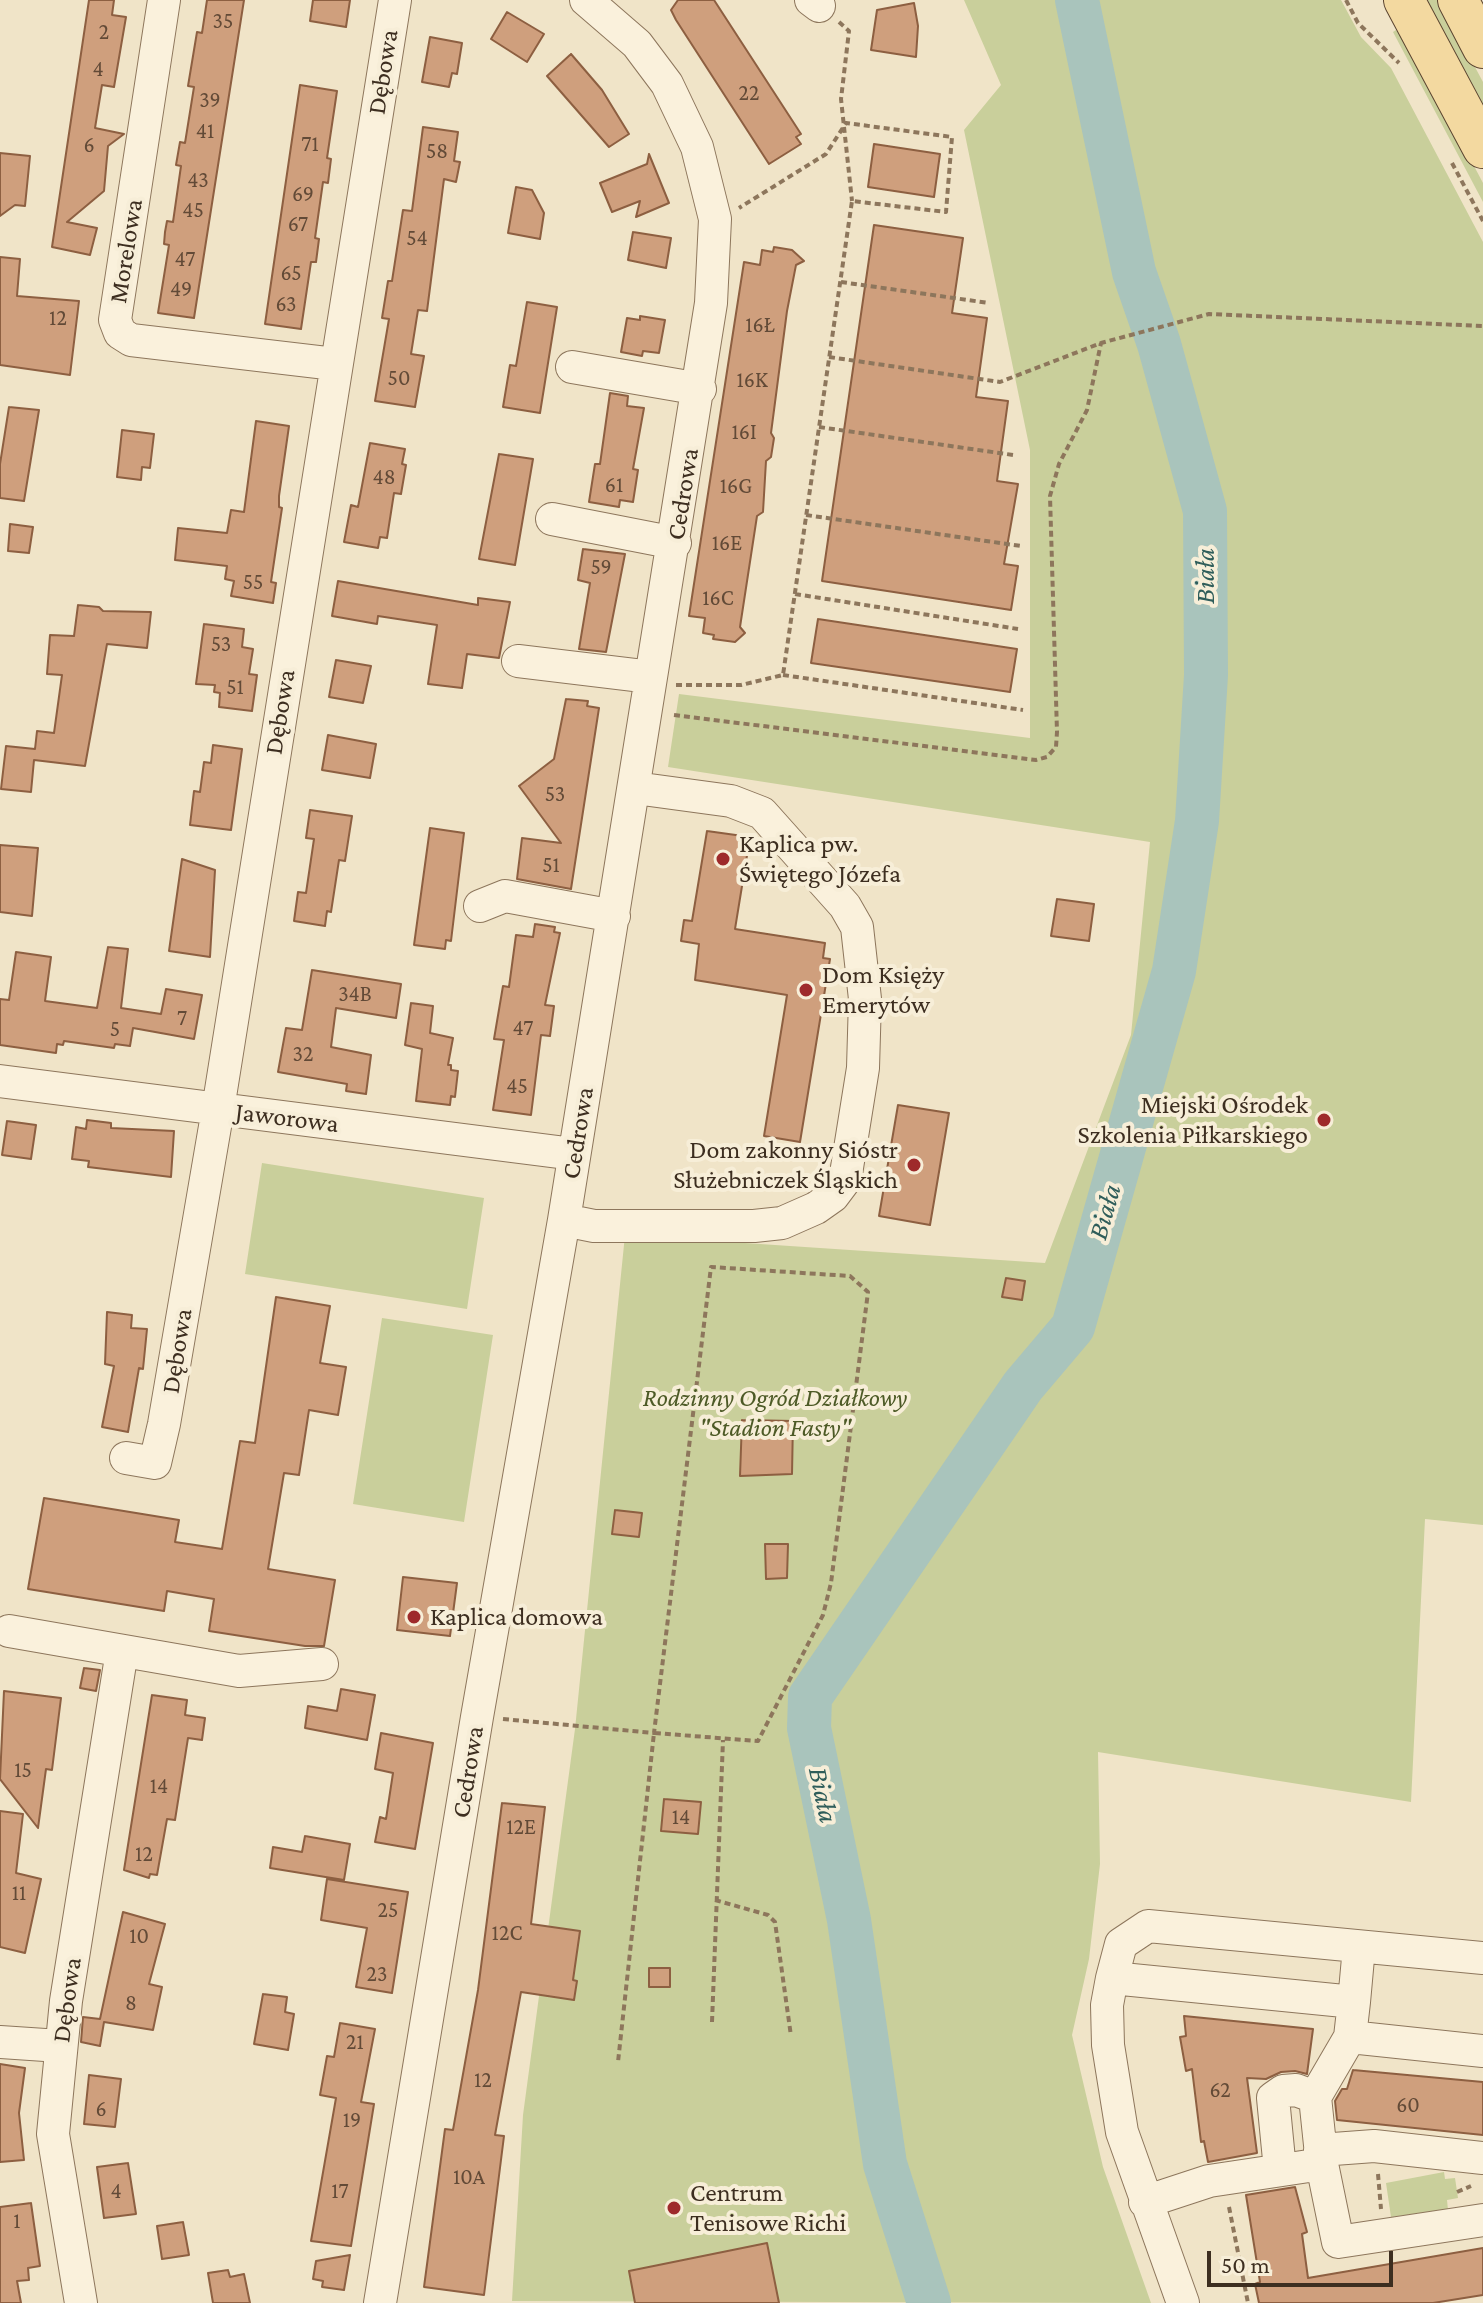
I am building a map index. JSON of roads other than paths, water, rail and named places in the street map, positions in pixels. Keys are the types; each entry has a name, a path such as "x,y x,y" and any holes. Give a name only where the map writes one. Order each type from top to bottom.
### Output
{"main road":[{"path":"1404,0 1483,148"},
{"path":"1458,0 1483,48"}],"street":[{"name":"Morelowa","path":"164,0 115,320 120,333 131,340 335,364"},
{"name":"Dębowa","path":"126,1458 155,1463 164,1424 218,1109 395,0"},
{"name":"Cedrowa","path":"380,2303 477,1717 564,1220 700,389 711,303 715,219 697,147 667,84 637,44 586,0"},
{"path":"572,367 700,389"},
{"path":"552,519 675,543"},
{"path":"518,661 650,691"},
{"path":"564,1220 594,1226 754,1226 782,1223 816,1208 833,1196 845,1180 863,1068 865,999 857,927 845,906 773,822 749,805 635,788"},
{"path":"480,906 505,896 614,916"},
{"name":"Jaworowa","path":"0,1081 574,1154"},
{"path":"9,1631 239,1671 322,1664"},
{"name":"Dębowa","path":"81,2303 53,2134 60,2046 122,1651"},
{"path":"1183,2303 1122,2132 1113,2080 1107,2005 1121,1944 1148,1926 1483,1958"},
{"path":"1359,1947 1350,2037 1315,2097 1321,2157 1338,2242 1476,2221"},
{"path":"1112,1978 1354,2002"},
{"path":"1350,2037 1483,2051"},
{"path":"0,2042 60,2046"},
{"path":"1280,2170 1273,2098 1283,2091 1296,2090 1315,2097"},
{"path":"1145,2202 1209,2181 1280,2170 1321,2157 1374,2146 1472,2156"}],"waterway":[{"name":"Biała","path":"929,2303 885,2164 849,1920 809,1728 810,1697 1023,1386 1073,1327 1174,971 1197,821 1206,675 1205,511 1159,344 1134,272 1077,0"}],"place":[{"name":"Kaplica pw. Świętego Józefa","path":"723,859"},
{"name":"Dom Księży Emerytów","path":"806,990"},
{"name":"Miejski Ośrodek Szkolenia Piłkarskiego","path":"1324,1120"},
{"name":"Dom zakonny Sióstr Służebniczek Śląskich","path":"914,1165"},
{"name":"Kaplica domowa","path":"414,1617"},
{"name":"Centrum Tenisowe Richi","path":"674,2208"}],"park label":[{"name":"Rodzinny Ogród Działkowy \"Stadion Fasty\"","path":"775,1413"}]}
